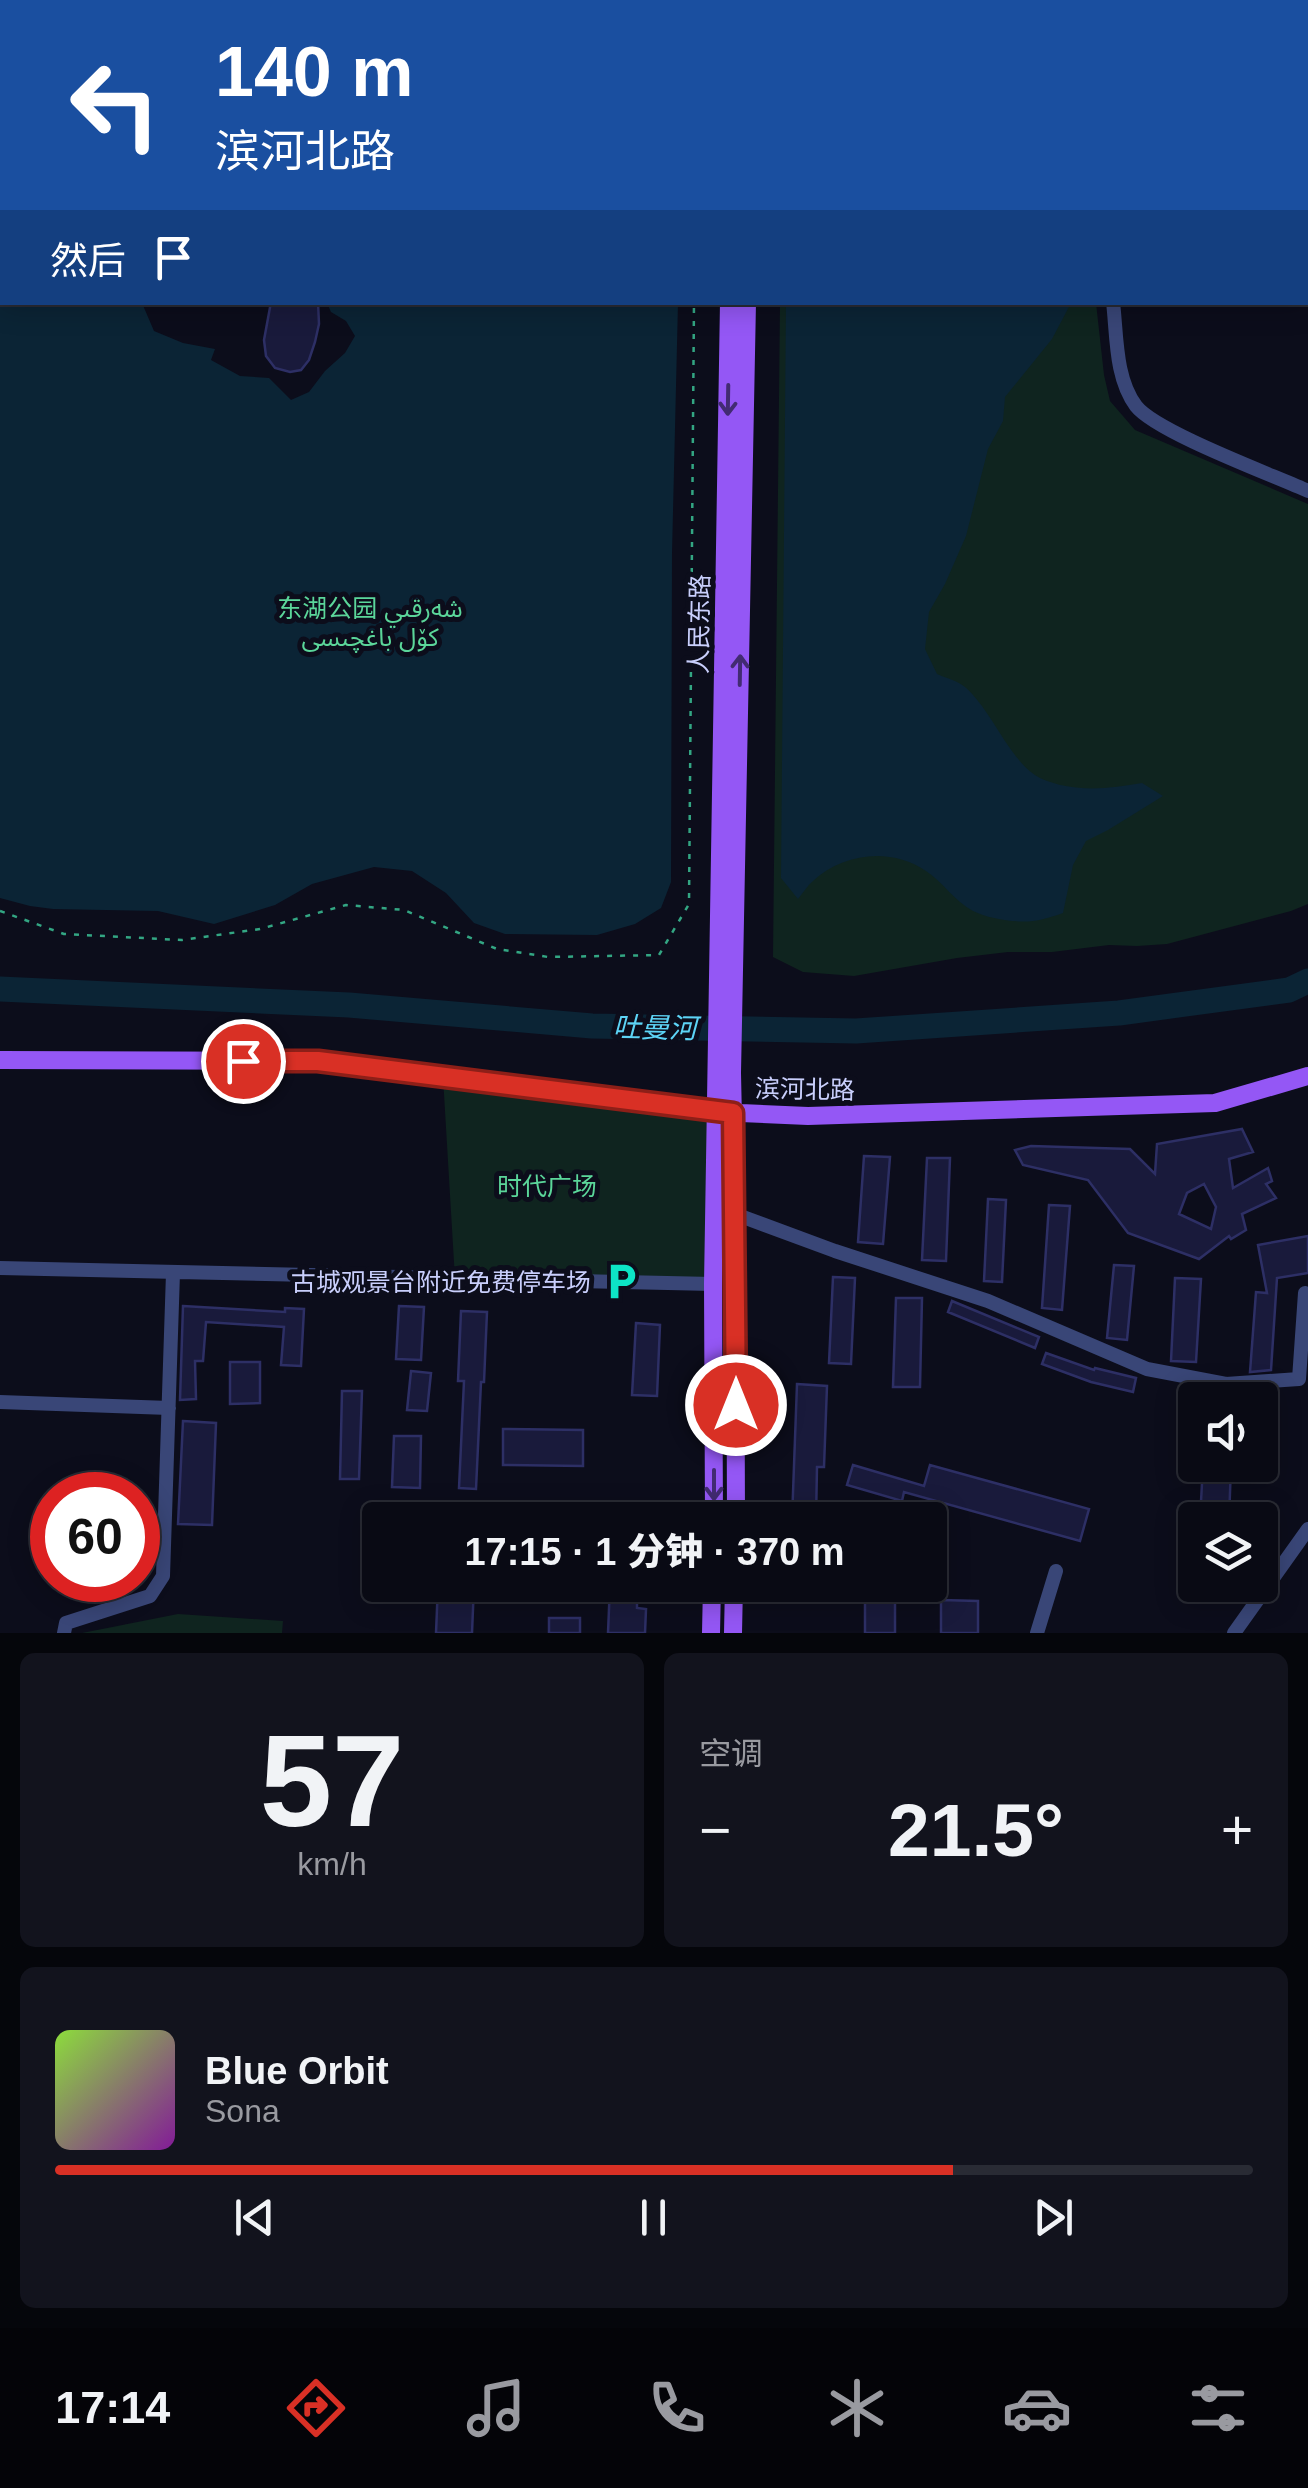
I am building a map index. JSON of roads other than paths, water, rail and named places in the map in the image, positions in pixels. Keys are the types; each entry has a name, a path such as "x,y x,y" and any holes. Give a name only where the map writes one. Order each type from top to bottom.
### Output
{"main road":[{"name":"人民东路","path":"727,944 729,305"},
{"name":"人民东路","path":"727,944 747,305"},
{"path":"714,1502 713,1284 725,1112 727,944"},
{"name":"滨河北路","path":"0,1060 318,1061 725,1112 808,1116 1215,1103 1308,1076"},
{"path":"725,1112 735,1214 736,1502"},
{"path":"711,1633 712,1602"},
{"path":"733,1633 734,1602"}],"street":[{"path":"1113,305 1120,371 1137,408 1179,434 1308,491"},
{"path":"735,1214 988,1301 1147,1369 1226,1384 1299,1379 1305,1293"},
{"path":"0,1268 713,1284"},
{"path":"64,1633 66,1623 150,1596 163,1576 173,1272"},
{"path":"0,1402 168,1408"},
{"path":"1234,1633 1308,1528"},
{"path":"1037,1633 1056,1571"}],"water":[{"name":"东湖公园 شەرقىي كۆل باغچىسى","path":"0,305 143,305 154,331 183,343 215,349 211,360 240,376 269,378 291,400 309,392 345,353 355,336 346,321 331,312 328,305 678,305 671,882 661,908 635,924 597,935 505,934 474,923 446,893 412,871 374,867 312,884 275,905 214,924 158,911 53,909 0,898"},
{"path":"786,305 1070,305 1052,339 1005,397 1003,421 988,449 966,536 929,612 925,649 937,674 965,687 975,697 1020,761 1040,778 1078,788 1142,783 1163,796 1086,841 1073,865 1063,913 1041,920 1003,920 973,911 926,871 883,856 838,864 813,881 798,899 781,878"}],"waterway":[{"name":"吐曼河","path":"0,989 349,1005 592,1026 856,1031 1119,1013 1289,990 1308,981"}],"place":[{"name":"古城观景台附近免费停车场","path":"621,1282"}],"park label":[{"name":"时代广场","path":"547,1186"}]}
